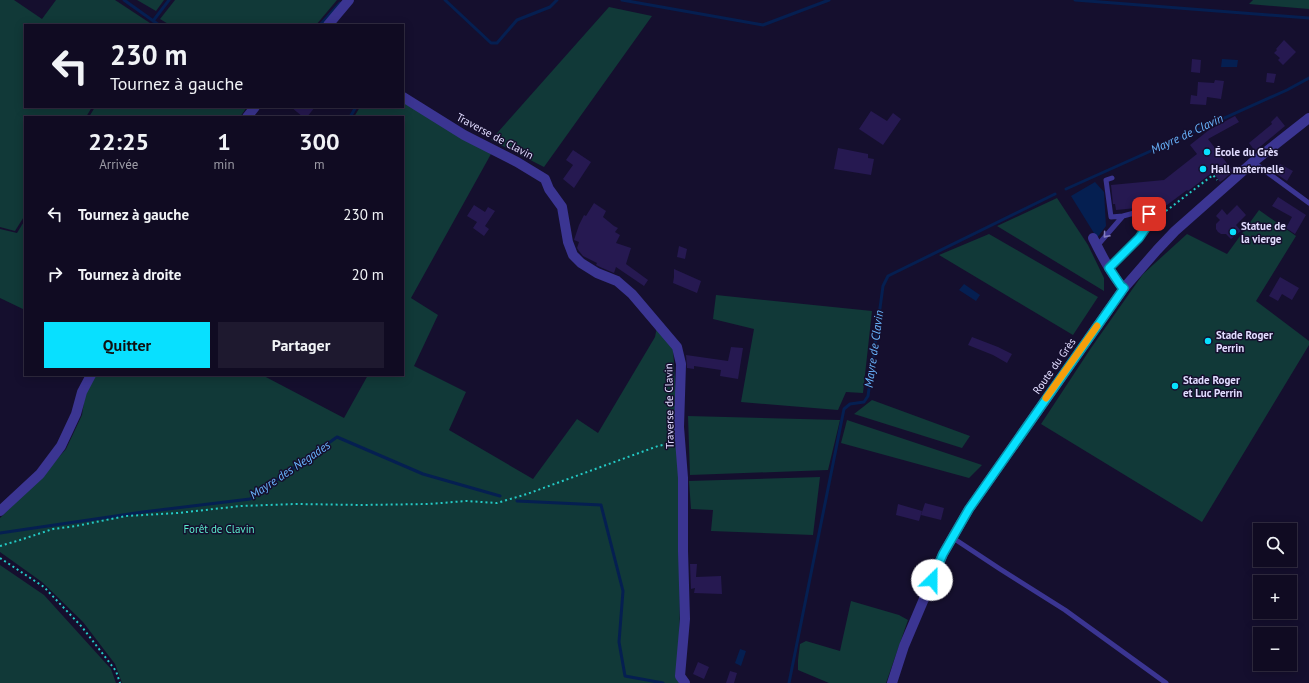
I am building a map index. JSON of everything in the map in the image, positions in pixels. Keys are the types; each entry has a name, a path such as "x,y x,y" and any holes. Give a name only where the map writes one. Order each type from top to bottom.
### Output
{"street":[{"path":"329,24 349,0"},
{"name":"Traverse de Clavin","path":"404,98 464,135 517,162 545,179 549,189 562,207 568,242 573,255 581,263 597,273 617,282 632,294 677,347 680,364 679,427 683,478 685,619 680,676 685,683"},
{"path":"247,116 254,108"},
{"name":"Route du Grès","path":"892,683 904,646 943,554 969,509 1124,288 1175,231 1253,162 1309,118"},
{"path":"1095,242 1109,268 1124,288"},
{"path":"0,511 40,474 61,446 76,414 82,392 90,376"}],"lane":[{"path":"1253,162 1309,203"},
{"path":"1109,268 1139,238 1150,222 1149,214 1138,212 1123,216 1111,217 1106,180 1112,178"},
{"path":"1095,242 1123,216"},
{"path":"953,538 1065,610 1166,683"}],"path":[{"path":"1162,214 1213,175 1224,188"},
{"path":"0,546 52,528 76,526 126,516 178,513 240,506 296,504 429,504 466,501 497,503 527,494 658,446 681,441"},
{"path":"0,558 44,587 77,621 116,671 120,683"}],"green space":[{"path":"0,0 14,0 42,19 56,0 115,0 151,24 24,24 24,108 91,108 87,116 24,116 24,217 15,231 0,227"},
{"path":"137,0 164,0 156,11"},
{"path":"175,0 337,0 317,24 168,24 160,19"},
{"path":"1253,0 1309,0 1309,9 1249,4"},
{"path":"609,7 652,16 544,167 491,140"},
{"name":"Forêt de Clavin","path":"404,103 491,154 411,298 438,315 414,366 466,392 449,430 533,479 577,419 598,433 655,337 657,327 673,348 681,495 679,683 122,683 115,664 83,622 42,582 0,552 0,518 43,475 66,449 82,415 85,395 95,376 264,376 344,418 367,376 404,376 404,116 355,116 359,108 404,108"},
{"path":"94,108 246,108 241,116 90,116"},
{"path":"1057,198 1088,245 1104,278 1104,291 997,226"},
{"name":"Stade Roger et Luc Perrin","path":"1259,210 1296,236 1256,301 1309,341 1309,345 1202,522 1041,424 1091,348 1143,274 1187,234 1227,254"},
{"path":"24,222 24,310 0,298 0,229 17,233"},
{"path":"989,234 1098,297 1073,335 939,255"},
{"path":"716,295 872,311 863,393 846,392 838,410 741,402 754,329 713,319"},
{"path":"872,400 970,436 962,448 854,414"},
{"path":"688,416 840,420 828,470 690,475"},
{"path":"847,420 982,465 969,478 841,443"},
{"path":"820,477 813,535 711,531 713,510 691,509 689,481"},
{"path":"0,565 44,595 111,669 116,683 0,683"},
{"path":"851,601 899,615 908,620 886,683 829,683 798,670 800,644 806,641 840,651"}],"water":[{"path":"1222,59 1238,60 1237,67 1221,67"},
{"path":"1095,182 1104,192 1106,226 1097,238 1071,196"},
{"path":"964,284 980,295 976,301 959,290"},
{"path":"740,649 746,651 741,666 735,663"}],"building":[{"path":"1284,40 1296,52 1283,65 1278,60 1280,58 1274,53"},
{"path":"1192,59 1201,60 1200,73 1191,72"},
{"path":"1267,73 1276,74 1274,83 1266,82"},
{"path":"1215,80 1224,81 1221,99 1207,97 1206,105 1190,104 1191,95 1197,96 1198,82 1214,83"},
{"path":"292,108 314,108 308,116 302,116"},
{"path":"871,111 887,121 893,113 901,119 883,145 859,129"},
{"path":"1235,116 1239,122 1208,139 1233,171 1223,180 1220,182 1213,172 1167,205 1116,210 1115,204 1113,204 1111,185 1164,180 1197,154 1190,145 1209,130"},
{"path":"1277,116 1285,126 1255,151 1249,143 1272,124 1271,122"},
{"path":"838,148 868,154 868,158 874,159 871,175 834,169"},
{"path":"573,150 591,162 574,188 563,179 573,165 566,160"},
{"path":"1280,164 1293,171 1287,181 1275,173"},
{"path":"1278,197 1306,215 1295,234 1286,228 1292,217 1272,206"},
{"path":"594,203 606,211 603,217 618,228 615,232 620,235 616,243 631,248 626,264 648,280 644,286 616,267 614,273 596,265 597,263 583,256 577,248 579,242 574,240 579,225 584,215 586,216"},
{"path":"474,205 485,212 488,207 495,211 485,226 489,229 484,236 473,228 477,222 467,216"},
{"path":"1237,205 1246,215 1236,225 1241,231 1231,239 1226,234 1221,234 1218,232 1216,229 1216,224 1220,220 1216,216 1222,209 1227,215"},
{"path":"679,246 687,249 685,259 677,257"},
{"path":"674,269 701,281 697,293 673,283"},
{"path":"1280,277 1299,288 1292,300 1282,294 1278,301 1269,296"},
{"path":"972,337 1012,354 1007,363 993,355 968,345"},
{"path":"731,347 743,348 738,379 720,376 721,370 694,366 694,369 687,368 686,355 728,361"},
{"path":"925,503 944,508 941,520 921,515"},
{"path":"898,504 922,511 919,521 896,515"},
{"path":"690,564 697,564 696,577 721,576 722,594 694,593 695,588 691,589"},
{"path":"698,662 709,667 704,679 693,674"},
{"path":"730,671 737,673 734,683 726,683"}],"waterway":[{"path":"124,0 158,24"},
{"path":"153,21 169,0"},
{"path":"445,0 491,43 497,43 517,20 550,7 557,0"},
{"path":"622,0 763,25 829,0"},
{"path":"1075,0 1309,18"},
{"path":"321,24 340,3"},
{"name":"Mayre de Clavin","path":"1066,189 1287,90 1309,78"},
{"path":"351,116 355,108"},
{"name":"Mayre de Clavin","path":"789,683 844,409 850,404 864,402 868,396 883,286 888,276 1055,194"},
{"name":"Mayre des Negades","path":"0,533 143,512 250,499 337,437 423,474 500,496"},
{"name":"Mayre des Negades","path":"517,501 601,505 623,591 619,642 625,676 663,683"}],"slow traffic":[{"path":"1046,398 1097,326"}],"place":[{"name":"École du Grès","path":"1207,152"},
{"name":"Hall maternelle","path":"1203,169"},
{"name":"Statue de la vierge","path":"1233,232"},
{"name":"Stade Roger Perrin","path":"1208,341"},
{"name":"Stade Roger et Luc Perrin","path":"1175,386"}],"route":[{"path":"932,580 943,554 969,509 1124,288 1109,268 1139,238 1150,222 1149,214"}]}
